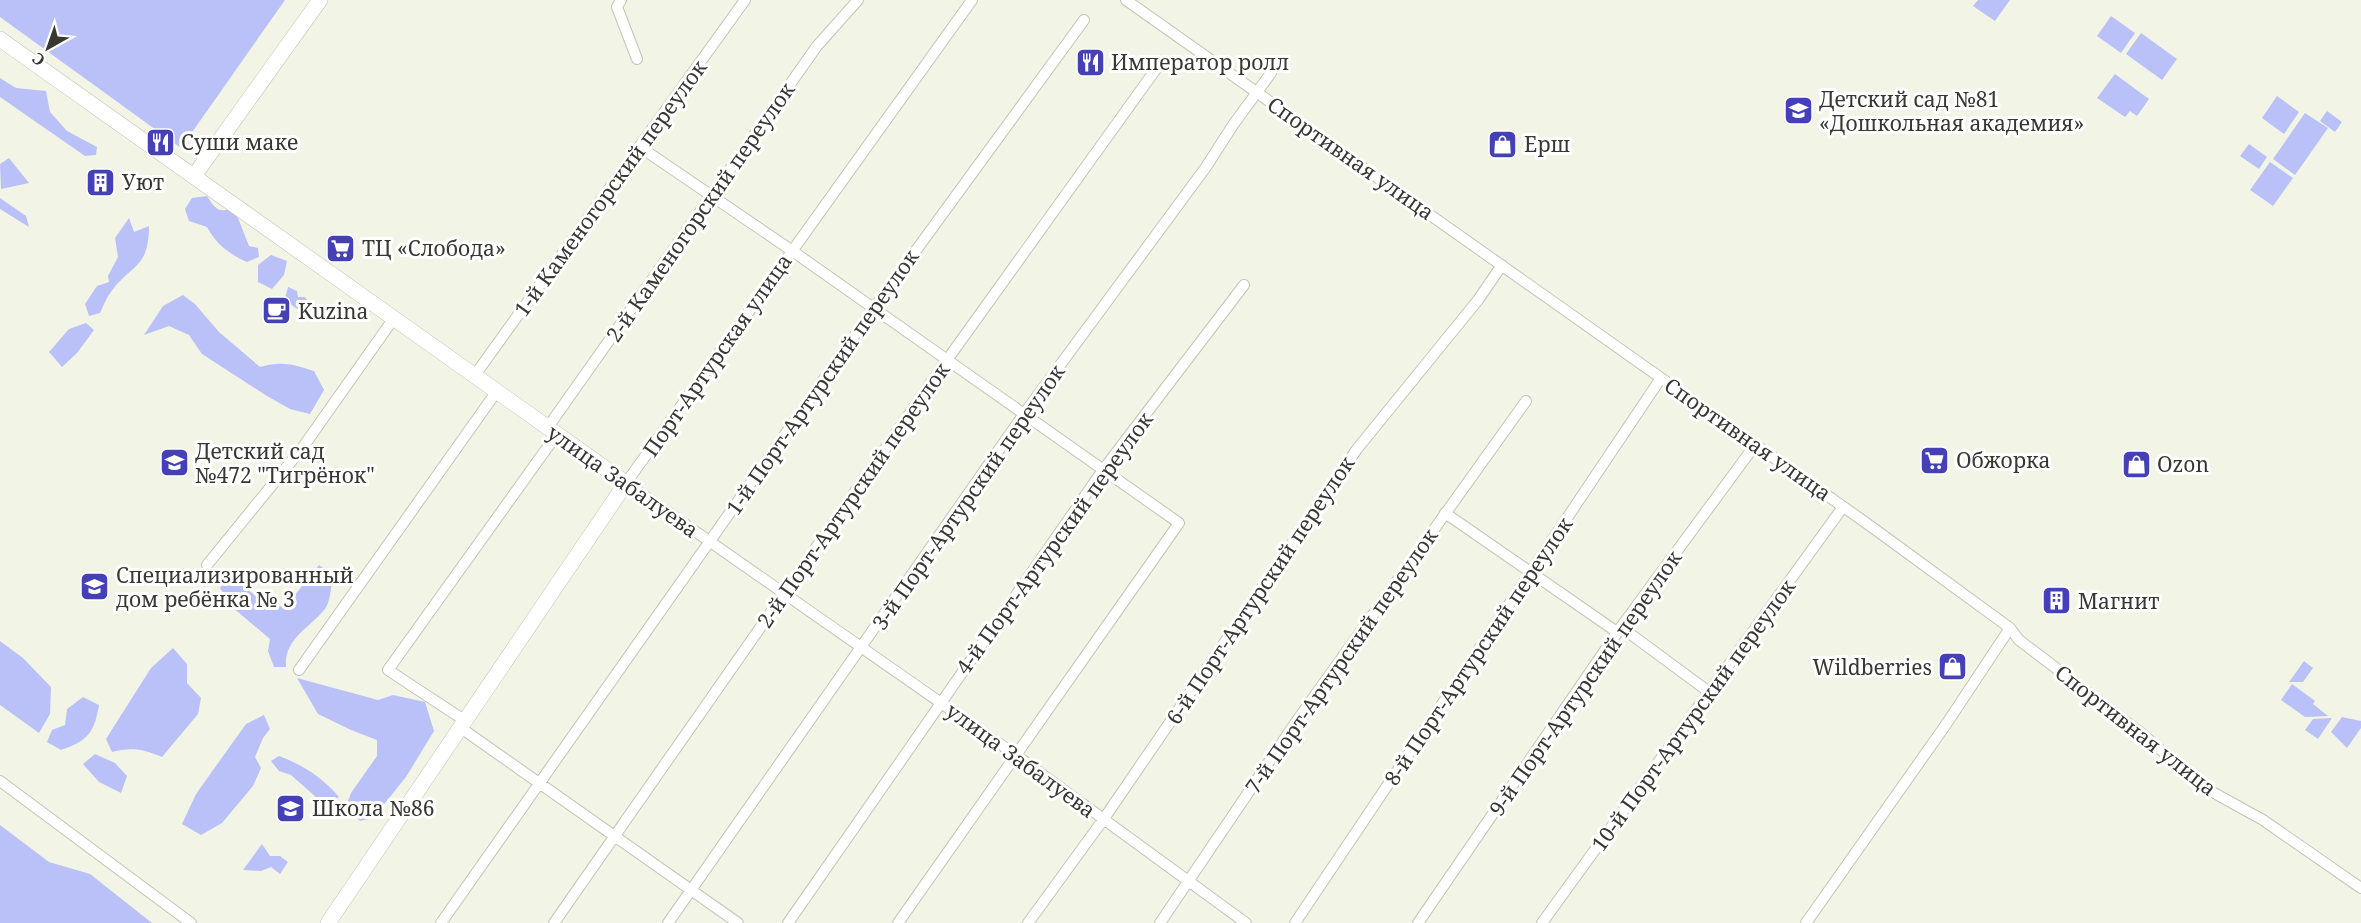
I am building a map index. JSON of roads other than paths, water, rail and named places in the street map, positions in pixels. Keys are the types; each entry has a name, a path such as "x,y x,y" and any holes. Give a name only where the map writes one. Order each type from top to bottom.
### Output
{"street":[{"path":"194,176 320,0"},
{"path":"621,0 616,7 637,59"},
{"name":"1-й Каменогорский переулок","path":"475,375 745,0"},
{"name":"2-й Каменогорский переулок","path":"463,724 388,670 817,46 858,0"},
{"name":"Порт-Артурская улица","path":"328,923 626,483 972,0"},
{"name":"Спортивная улица","path":"1126,0 1843,507 2010,628 2019,640 2141,733 2207,789 2263,820 2361,888"},
{"name":"1-й Порт-Артурский переулок","path":"441,923 874,308 1084,20"},
{"name":"улица Забалуева","path":"0,39 626,483 1017,756 1246,923"},
{"name":"2-й Порт-Артурский переулок","path":"554,923 947,360 1156,69"},
{"name":"3-й Порт-Артурский переулок","path":"668,923 1024,414 1206,167 1271,73"},
{"path":"640,147 791,250 1179,523 898,923"},
{"name":"6-й Порт-Артурский переулок","path":"1028,923 1103,820 1357,449 1478,300 1502,265"},
{"name":"4-й Порт-Артурский переулок","path":"788,923 1103,470 1244,285"},
{"path":"207,565 303,447 394,318"},
{"name":"8-й Порт-Артурский переулок","path":"1295,923 1661,378"},
{"path":"299,670 497,391"},
{"name":"7-й Порт-Артурский переулок","path":"1160,923 1296,722 1526,401"},
{"name":"9-й Порт-Артурский переулок","path":"1418,923 1619,630 1755,445"},
{"name":"10-й Порт-Артурский переулок","path":"1542,923 1843,507"},
{"path":"1445,513 1709,692"},
{"path":"1806,923 1947,723 2010,628"},
{"path":"463,724 539,783 738,923"},
{"path":"0,782 191,923"}],"place":[{"name":"Император ролл","path":"1090,62"},
{"name":"Детский сад №81 «Дошкольная академия»","path":"1798,111"},
{"name":"Суши маке","path":"160,142"},
{"name":"Ерш","path":"1503,144"},
{"name":"Уют","path":"101,182"},
{"name":"ТЦ «Слобода»","path":"341,248"},
{"name":"Kuzina","path":"277,311"},
{"name":"Обжорка","path":"1935,460"},
{"name":"Детский сад №472 \"Тигрёнок\"","path":"174,463"},
{"name":"Ozon","path":"2136,464"},
{"name":"Специализированный дом ребёнка № 3","path":"95,587"},
{"name":"Магнит","path":"2057,601"},
{"name":"Wildberries","path":"1953,667"},
{"name":"Школа №86","path":"291,808"}]}
